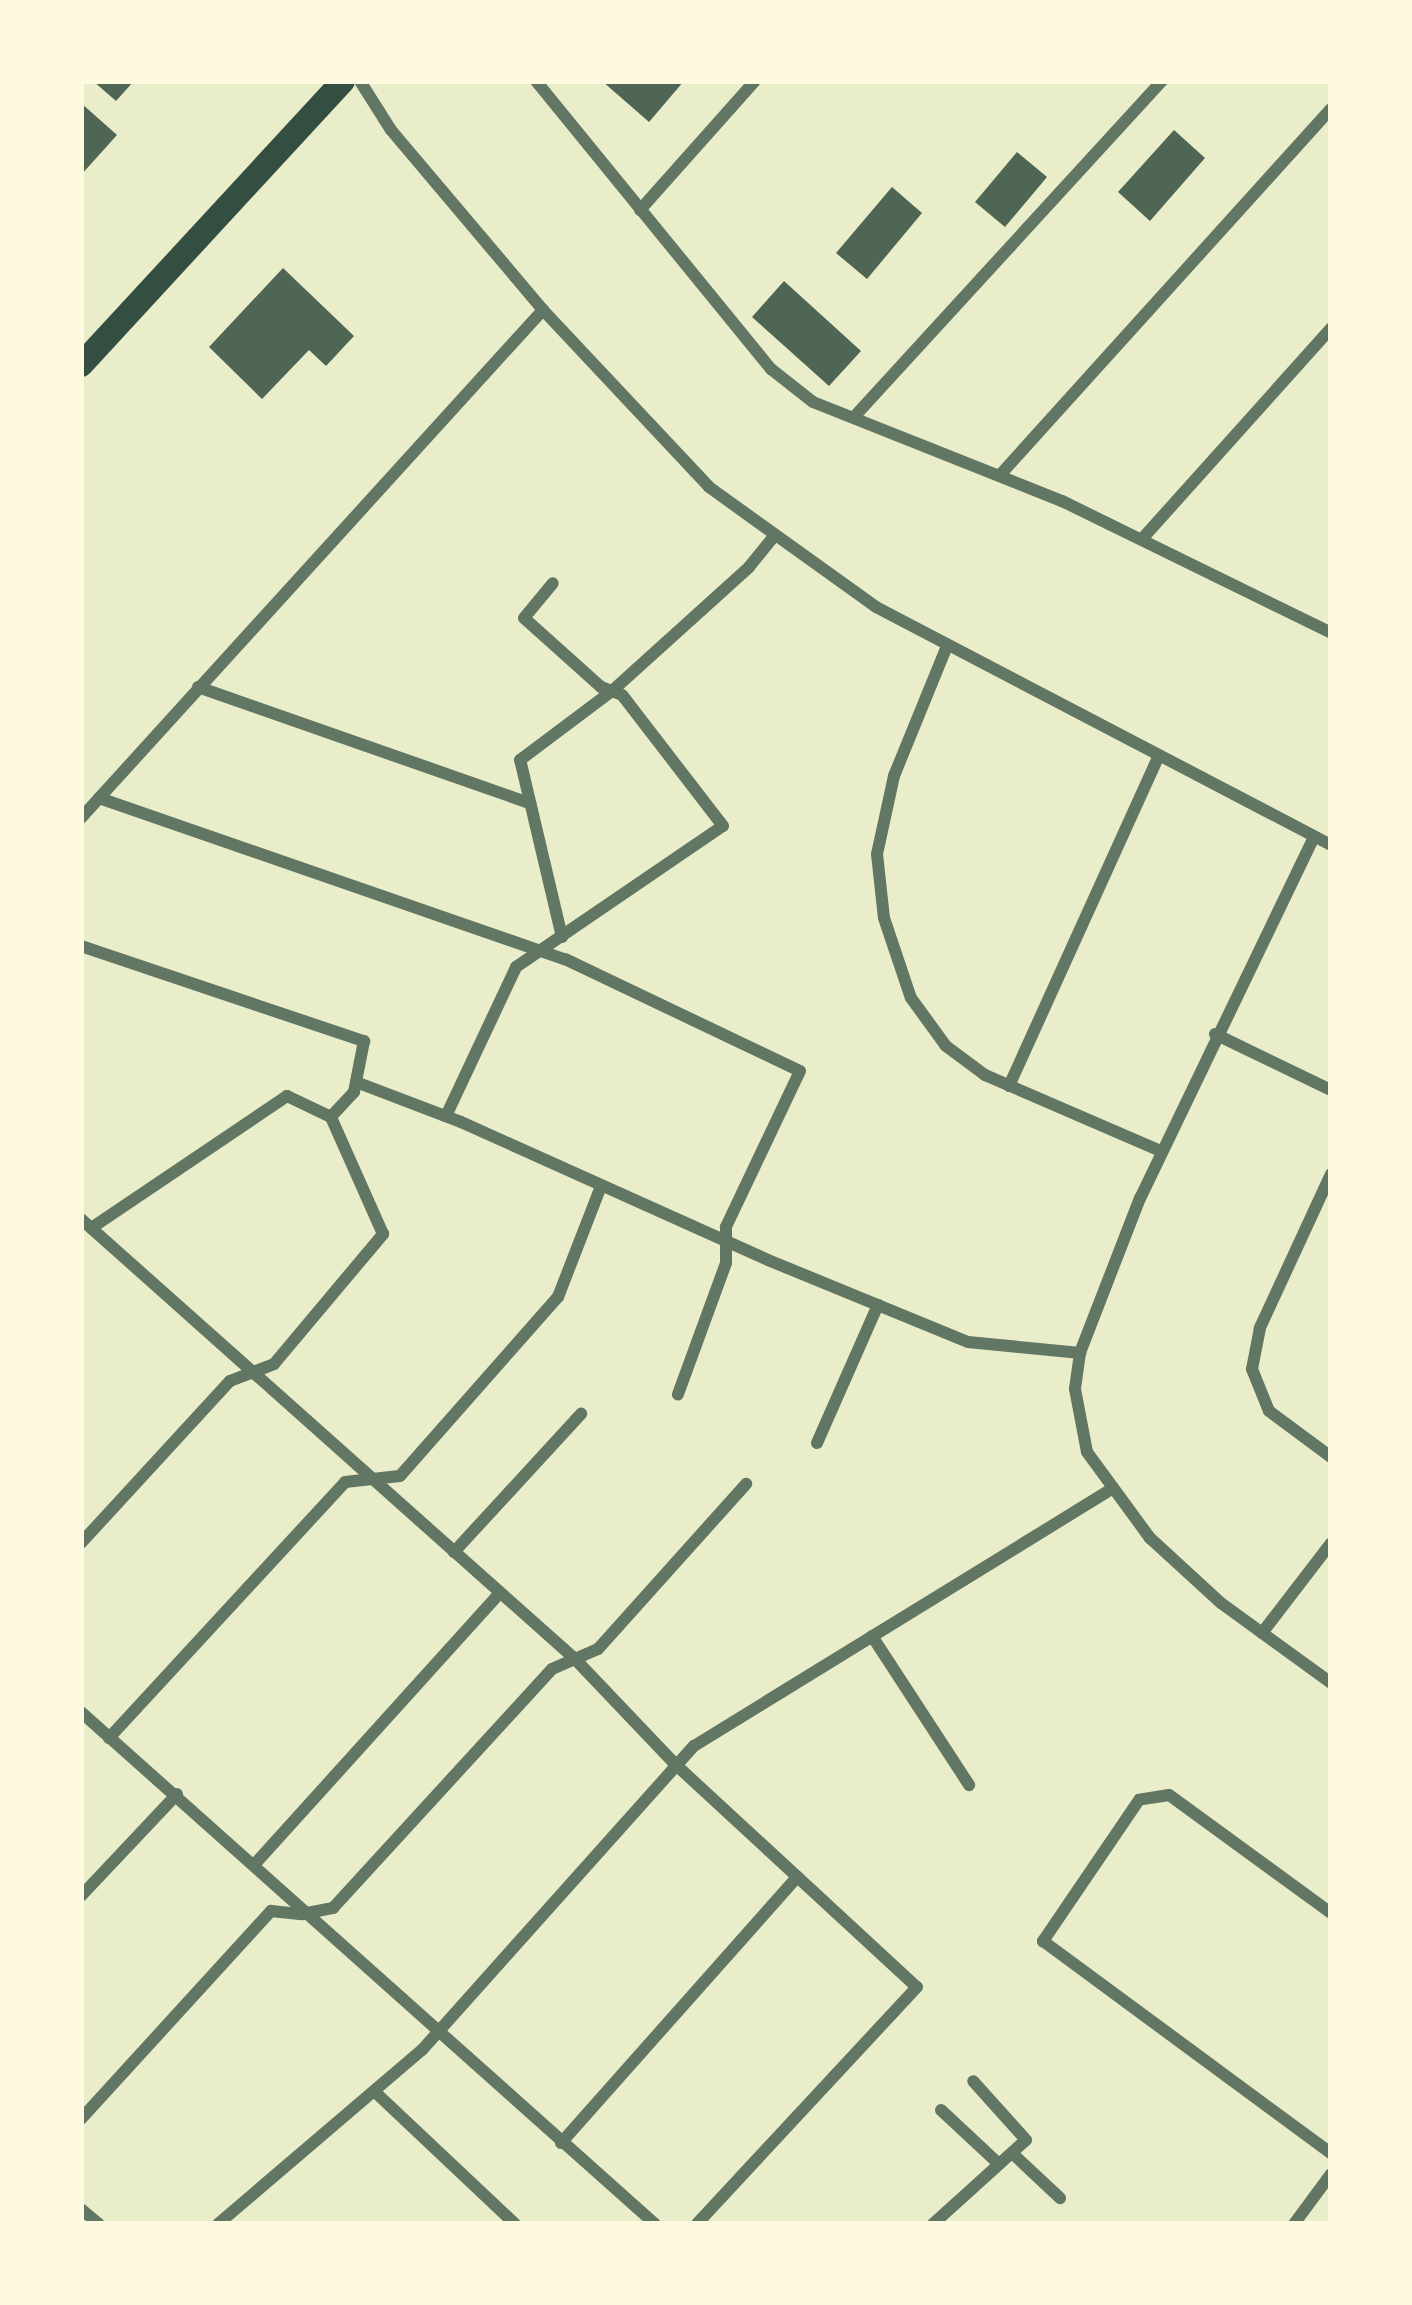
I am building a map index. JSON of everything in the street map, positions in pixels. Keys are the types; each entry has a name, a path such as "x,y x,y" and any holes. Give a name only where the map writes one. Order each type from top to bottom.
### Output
{"main road":[{"path":"81,365 343,81"}],"street":[{"path":"360,81 392,130 542,310 709,487 876,607 1331,845"},
{"path":"536,81 771,369 813,402 1000,475 1331,633"},
{"path":"640,210 755,81"},
{"path":"854,417 1162,81"},
{"path":"1000,475 1331,109"},
{"path":"81,818 542,310"},
{"path":"1142,539 1331,328"},
{"path":"562,937 520,760 612,691 749,567 776,535"},
{"path":"446,1116 516,967 723,826 622,695 524,618 553,583"},
{"path":"947,646 894,776 878,854 884,918 911,998 946,1046 1009,1086 1161,1151"},
{"path":"198,687 530,803"},
{"path":"1009,1086 1158,757"},
{"path":"99,797 565,958 800,1071 724,1240 727,1263 677,1394"},
{"path":"1314,836 1161,1151 1080,1353 1075,1389 1087,1452 1150,1538 1262,1634 1331,1683"},
{"path":"81,946 364,1042 354,1092 331,1117"},
{"path":"1216,1034 1331,1090"},
{"path":"356,1082 446,1116 968,1342 1080,1353"},
{"path":"81,1544 230,1381 253,1374 274,1364 383,1234 331,1117 287,1096 86,1224 253,1374 369,1478 575,1659 675,1764 917,1987 697,2224"},
{"path":"1331,1174 1260,1328 1252,1369 1270,1412 1331,1457"},
{"path":"109,1738 345,1482 400,1476 558,1297 601,1186"},
{"path":"818,1443 878,1305"},
{"path":"454,1552 581,1414"},
{"path":"81,2119 271,1910 302,1914 333,1908 552,1669 598,1649 746,1484"},
{"path":"218,2224 422,2050 694,1746 1113,1488"},
{"path":"1262,1634 1331,1543"},
{"path":"254,1865 500,1593"},
{"path":"872,1636 969,1785"},
{"path":"81,1712 177,1794 302,1914 655,2224"},
{"path":"81,1897 177,1794"},
{"path":"1331,1913 1169,1795 1138,1800 1043,1941 1331,2153"},
{"path":"561,2143 797,1877"},
{"path":"933,2224 1026,2140 973,2080"},
{"path":"374,2091 515,2224"},
{"path":"941,2110 999,2164"},
{"path":"1012,2153 1060,2198"},
{"path":"1294,2224 1331,2174"},
{"path":"81,2209 98,2224"},
{"path":"630,2224 641,2212"}],"building":[{"path":"93,81 134,81 116,101"},
{"path":"602,81 684,81 649,122"},
{"path":"81,103 117,135 81,175"},
{"path":"1174,130 1205,158 1150,221 1118,192"},
{"path":"1017,152 1047,177 1005,227 975,202"},
{"path":"892,187 922,213 867,279 836,253"},
{"path":"283,268 354,336 326,366 309,350 262,399 209,347"},
{"path":"784,281 861,351 829,386 752,317"}]}
